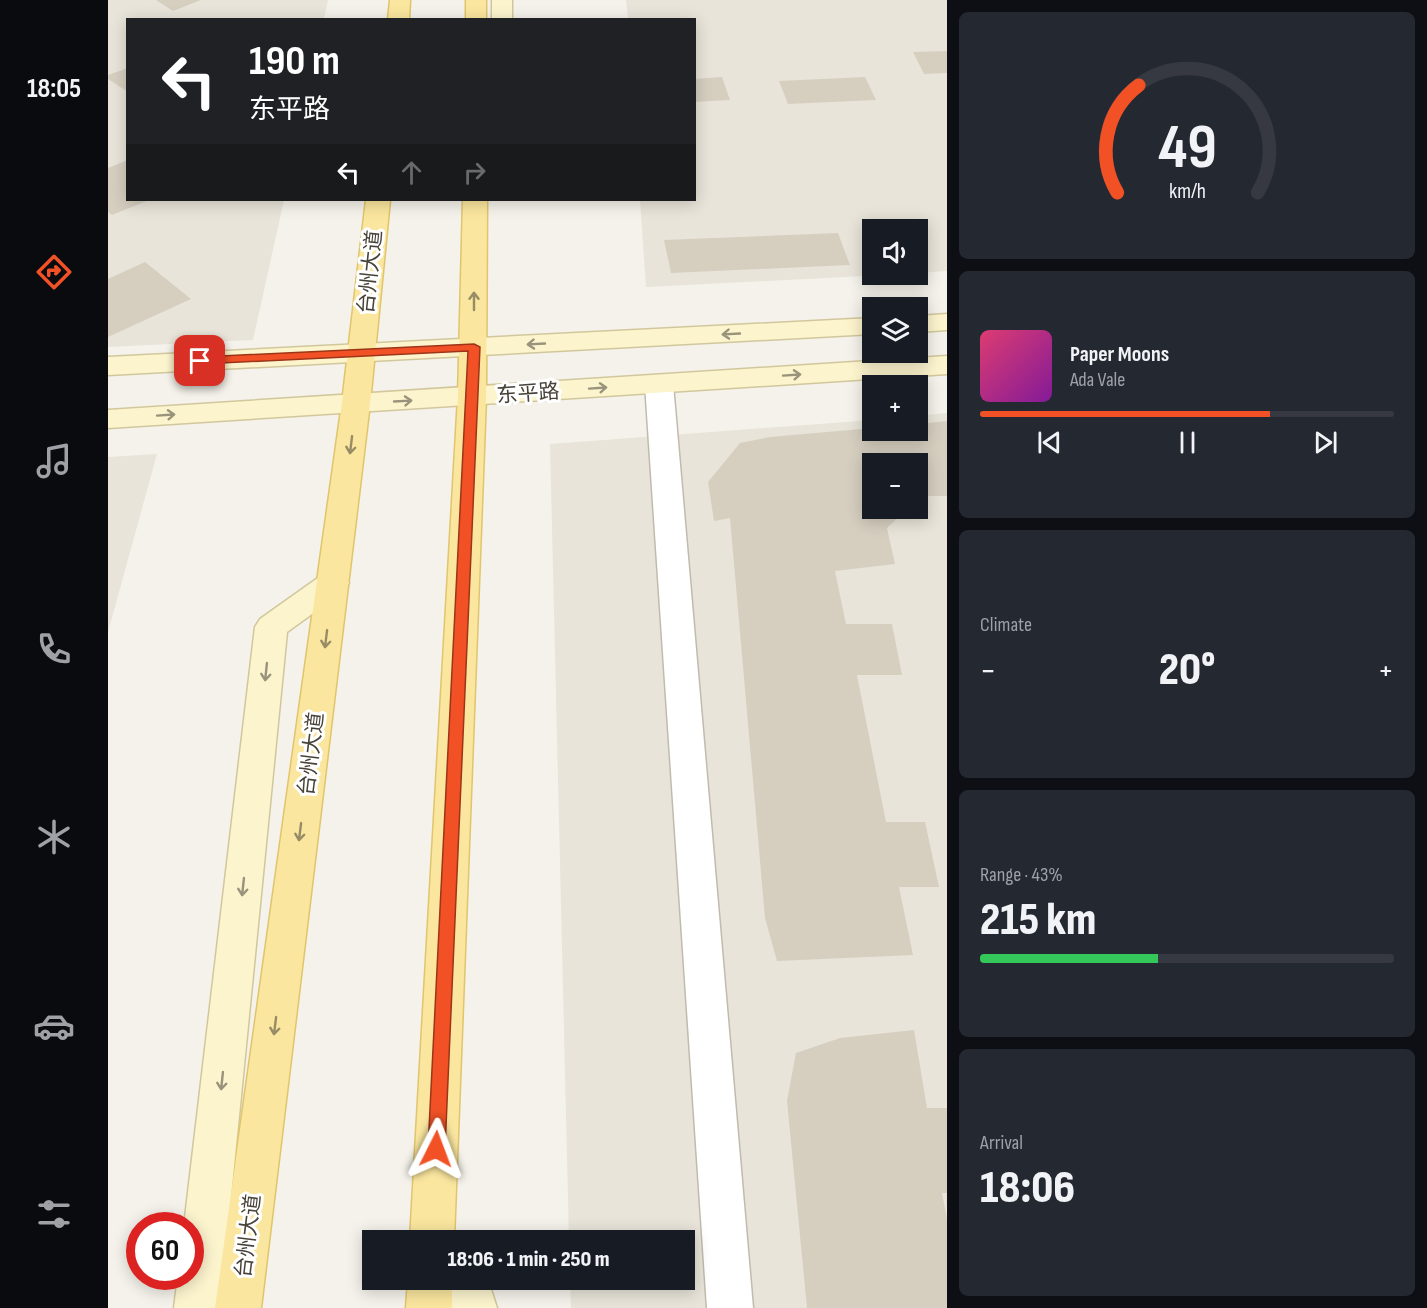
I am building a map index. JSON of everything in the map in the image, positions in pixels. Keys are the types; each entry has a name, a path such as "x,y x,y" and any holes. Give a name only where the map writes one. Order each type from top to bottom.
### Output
{"main road":[{"path":"398,18 400,0"},
{"path":"476,0 476,18"},
{"path":"502,0 502,18"},
{"name":"台州大道","path":"238,1308 356,403 378,201"},
{"path":"432,1230 472,397 475,201"},
{"path":"928,323 947,322"},
{"path":"108,366 862,327"},
{"name":"东平路","path":"108,419 947,365"},
{"path":"197,1308 271,627 333,583"},
{"path":"435,1173 452,1230"},
{"path":"429,1308 430,1290"},
{"path":"469,1290 474,1308"}],"street":[{"path":"659,384 730,1308"}],"shaded area":[{"path":"108,0 328,0 324,18 126,18 126,201 284,201 253,340 108,347"},
{"path":"626,0 947,0 947,271 928,272 928,219 862,219 862,276 646,287 640,201 696,201 696,18 628,18"},
{"path":"947,413 947,1308 571,1308 570,1290 695,1290 695,1230 569,1230 550,444 862,421 862,441 928,441 928,415"},
{"path":"157,454 108,632 108,457"}],"building":[{"path":"156,0 201,0 173,11"},
{"path":"947,51 947,73 924,74 913,52"},
{"path":"126,69 126,91 108,79 108,75"},
{"path":"722,77 730,100 696,102 696,79"},
{"path":"865,77 876,100 788,104 779,81"},
{"path":"126,161 126,201 147,201 112,215 108,212 108,168"},
{"path":"838,233 850,265 671,273 664,240"},
{"path":"145,262 191,299 108,337 108,279"},
{"path":"947,421 947,496 928,496 928,453 862,453 862,519 896,519 887,528 895,564 835,571 846,624 892,624 902,675 857,675 886,822 925,822 939,887 899,887 913,955 777,961 765,918 730,518 714,521 708,482 740,443 770,437 862,429 862,441 928,441 928,423"},
{"path":"914,1030 927,1108 947,1108 947,1193 942,1193 947,1219 947,1308 807,1308 787,1101 796,1053 840,1038"}],"route":[{"path":"200,361 474,347 436,1149"}]}
